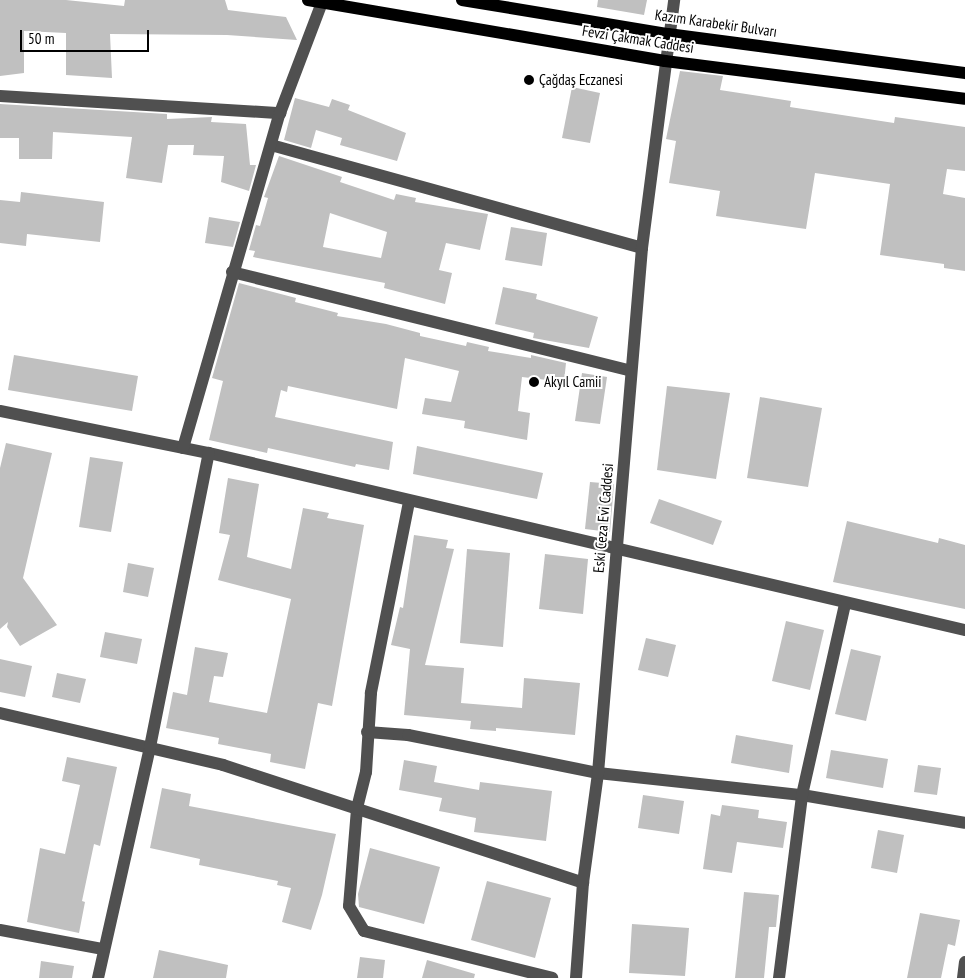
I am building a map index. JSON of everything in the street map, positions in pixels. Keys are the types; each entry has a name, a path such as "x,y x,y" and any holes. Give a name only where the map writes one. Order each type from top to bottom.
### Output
{"main road":[{"name":"Fevzi Çakmak Caddesi","path":"308,0 665,61 965,99"},
{"name":"Kazım Karabekir Bulvarı","path":"462,0 668,34 965,73"}],"street":[{"path":"668,34 674,0"},
{"path":"183,448 232,272 280,113 322,1"},
{"name":"Eski Ceza Evi Caddesi","path":"576,978 583,883 598,772 642,248 668,34"},
{"path":"0,96 280,113"},
{"path":"271,145 642,248"},
{"path":"232,272 631,371"},
{"path":"0,412 209,453 409,502 617,548 845,604 965,630"},
{"path":"98,978 150,747 209,453"},
{"path":"409,502 370,693 366,772 357,808 349,906 364,931 552,978"},
{"path":"779,978 802,795 845,604"},
{"path":"0,713 223,765 583,883"},
{"path":"367,732 408,735 598,772 802,795 965,823"},
{"path":"0,930 103,949"},
{"path":"963,978 965,962"}],"building":[{"path":"0,0 66,0 124,6 125,0 225,0 228,10 286,17 297,40 227,35 110,34 112,78 66,75 66,33 24,31 24,73 0,76"},
{"path":"598,0 647,0 644,15 597,7"},
{"path":"680,71 723,76 720,90 791,101 790,107 894,123 895,117 965,127 965,171 947,169 943,194 965,198 965,271 944,268 944,264 880,255 890,184 815,173 806,229 716,216 720,191 669,183 676,141 666,139"},
{"path":"572,87 600,93 590,143 562,138"},
{"path":"295,98 329,107 332,99 350,105 348,110 406,133 397,161 340,145 342,138 316,130 311,148 284,140"},
{"path":"0,104 167,114 167,119 212,117 211,122 246,124 250,165 256,165 249,191 221,182 224,156 193,155 194,145 168,145 162,183 126,178 132,137 53,132 52,159 19,159 19,138 0,138"},
{"path":"279,156 342,177 340,182 394,200 396,194 416,198 415,202 488,214 480,250 446,243 439,270 452,273 445,304 384,288 385,283 253,257 255,251 249,250 256,225 260,226 268,198 264,197","holes":["330,213 387,232 381,258 323,247"]},
{"path":"21,192 104,202 100,242 27,234 26,246 0,243 0,200 20,202"},
{"path":"209,217 240,222 233,247 205,243"},
{"path":"511,227 547,233 542,266 505,260"},
{"path":"239,283 296,298 295,302 338,313 337,316 386,324 420,333 420,336 466,346 467,342 489,347 488,351 531,358 531,355 566,363 564,382 522,377 518,411 530,413 527,440 464,428 465,421 422,414 425,398 451,402 459,371 405,358 397,409 288,386 287,392 281,390 275,417 393,442 389,470 356,464 355,467 268,448 267,453 209,440 223,381 212,378"},
{"path":"503,287 537,294 536,299 598,317 589,348 533,338 534,333 495,324"},
{"path":"14,355 138,376 132,411 8,390"},
{"path":"582,373 607,377 600,424 575,421"},
{"path":"667,386 730,393 716,479 657,470"},
{"path":"760,397 822,408 808,487 747,478"},
{"path":"6,443 52,453 23,578 57,625 20,646 7,627 8,622 0,629 0,468"},
{"path":"417,446 543,473 537,499 413,474"},
{"path":"90,457 123,462 111,532 79,527"},
{"path":"228,478 259,484 247,557 291,569 303,508 329,513 327,518 364,525 332,706 318,703 305,769 270,762 271,754 218,744 219,738 166,728 173,692 187,695 195,647 228,653 223,677 214,676 209,702 267,713 291,599 218,580 230,535 219,533"},
{"path":"590,482 614,484 610,532 585,529"},
{"path":"659,499 722,521 713,545 650,523"},
{"path":"847,521 938,543 939,538 965,545 965,609 833,582"},
{"path":"414,535 448,540 446,548 454,549 425,665 464,668 461,703 522,708 524,678 580,683 575,735 496,728 496,731 470,729 471,721 404,715 410,649 391,645 400,607 403,608"},
{"path":"467,549 510,553 503,647 460,643"},
{"path":"545,554 588,559 583,614 539,609"},
{"path":"128,563 154,568 148,597 123,592"},
{"path":"786,621 824,630 810,690 772,681"},
{"path":"105,632 142,639 137,664 100,657"},
{"path":"646,638 676,645 668,677 638,670"},
{"path":"851,649 881,656 866,721 835,714"},
{"path":"0,659 32,666 25,697 0,692"},
{"path":"57,673 86,679 80,703 52,697"},
{"path":"736,735 793,745 789,773 731,763"},
{"path":"831,750 888,759 883,788 826,778"},
{"path":"67,757 117,767 100,846 94,844 82,901 85,902 79,933 27,922 40,848 65,854 80,785 62,781"},
{"path":"404,760 437,766 434,782 479,790 480,782 552,791 546,841 474,832 476,818 439,811 442,798 399,790"},
{"path":"918,765 941,768 937,795 914,792"},
{"path":"162,788 191,794 189,806 336,834 322,895 311,930 282,922 291,888 277,885 278,881 199,865 200,859 150,848"},
{"path":"643,795 684,801 679,834 638,828"},
{"path":"722,805 759,810 758,818 787,822 783,848 737,842 732,873 703,869 711,814 720,816"},
{"path":"878,830 904,835 897,873 871,868"},
{"path":"370,848 440,867 424,924 359,907 358,894"},
{"path":"487,881 551,898 535,958 471,940"},
{"path":"744,892 779,895 776,927 769,927 764,978 735,978"},
{"path":"920,913 960,920 955,946 948,944 941,978 907,978"},
{"path":"632,924 689,928 685,976 629,973"},
{"path":"159,950 228,965 226,978 153,978"},
{"path":"360,957 385,960 383,978 357,978"},
{"path":"427,960 475,974 474,978 422,978"},
{"path":"41,961 74,966 72,978 39,978"}],"place":[{"name":"Çağdaş Eczanesi","path":"529,80"},
{"name":"Akyıl Camii","path":"534,382"}]}
